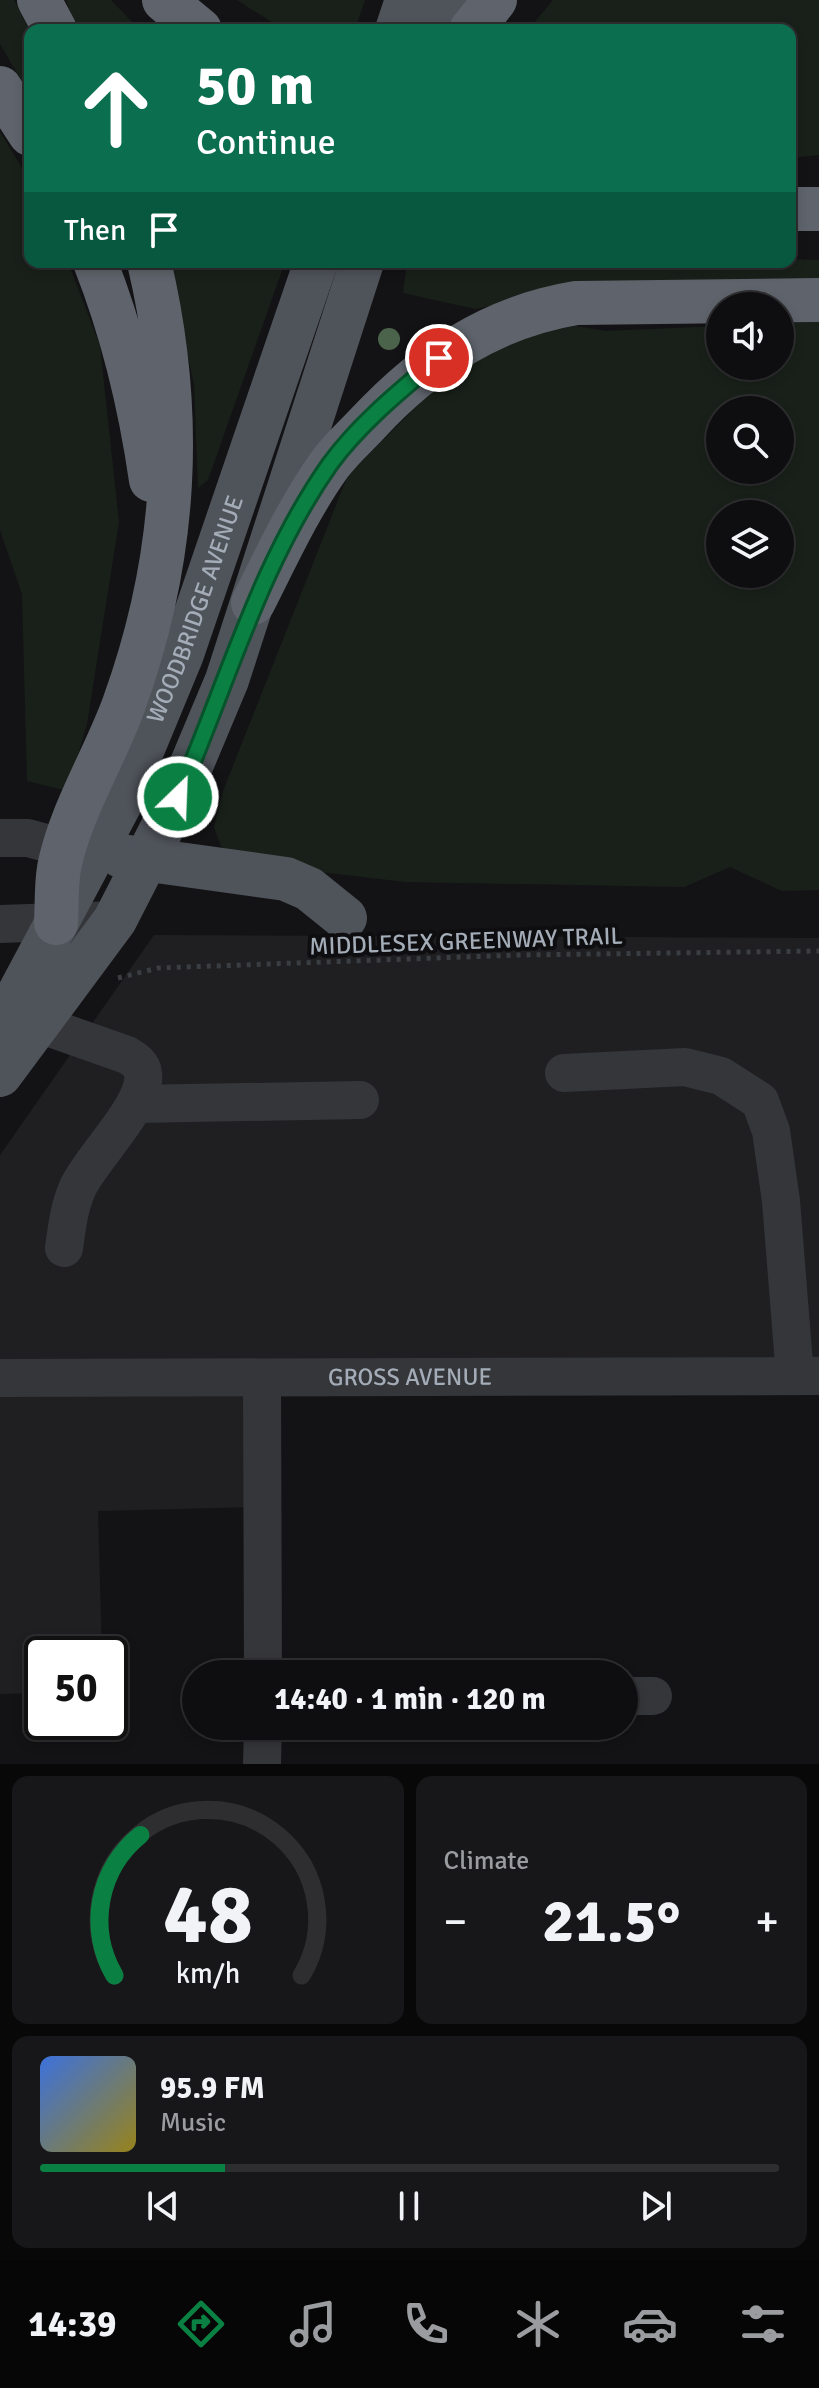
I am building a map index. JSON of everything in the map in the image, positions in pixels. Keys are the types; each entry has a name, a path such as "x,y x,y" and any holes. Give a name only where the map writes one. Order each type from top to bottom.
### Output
{"highway":[{"path":"39,0 52,24"},
{"path":"164,0 193,24"},
{"path":"476,24 495,0"},
{"path":"0,88 24,125"},
{"path":"97,268 115,312 144,429 154,529 151,606"},
{"path":"56,923 59,869 80,852 151,606 172,483 169,362 150,268"},
{"path":"253,603 297,517 331,463 391,398 439,358 489,328 548,308 576,303 819,300"}],"main road":[{"path":"399,24 407,0"},
{"path":"440,24 448,0"},
{"name":"WOODBRIDGE AVENUE","path":"80,852 120,804 182,654 314,268"},
{"name":"WOODBRIDGE AVENUE","path":"19,1026 115,920 201,744 253,603 360,268"},
{"path":"80,852 147,857 286,879 309,889 345,918"},
{"name":"WOODBRIDGE AVENUE","path":"0,1075 56,923"}],"street":[{"path":"0,838 28,838 80,852"},
{"path":"0,924 115,920"},
{"path":"19,1026 138,1062 143,1073 135,1104 105,1143 78,1187 69,1214 64,1248"},
{"path":"564,1073 685,1067 721,1076 760,1101 771,1131 807,1376"},
{"path":"135,1104 360,1100"},
{"name":"GROSS AVENUE","path":"0,1378 807,1376"},
{"path":"262,1379 263,1660"},
{"path":"262,1764 263,1740"}],"path":[{"name":"MIDDLESEX GREENWAY TRAIL","path":"115,979 158,968 519,955 819,951"}],"shaded area":[{"path":"0,0 14,0 26,24 24,85 0,44"},
{"path":"66,0 111,0 134,24 75,24"},
{"path":"237,0 365,0 357,24 275,24"},
{"path":"553,0 819,0 819,155 796,157 796,24 533,24"},
{"path":"0,132 24,171 24,268 70,268 100,346 119,522 87,724 68,791 27,781 22,594 0,530"},
{"path":"796,259 819,260 819,289 608,284 475,309 403,293 406,268 796,268"},
{"path":"169,268 283,268 208,480 198,488 194,385"},
{"path":"819,322 819,890 782,891 730,867 684,887 405,882 244,863 221,846 214,827 223,791 348,475 441,382 514,336 576,326 606,331 706,327 706,380 794,380 794,323"},
{"path":"154,935 819,938 819,1366 253,1377 255,1507 98,1511 101,1636 24,1636 24,1693 0,1694 0,1155"}],"route":[{"path":"178,797 227,680 253,603 297,517 331,463 391,398 439,358"}]}
